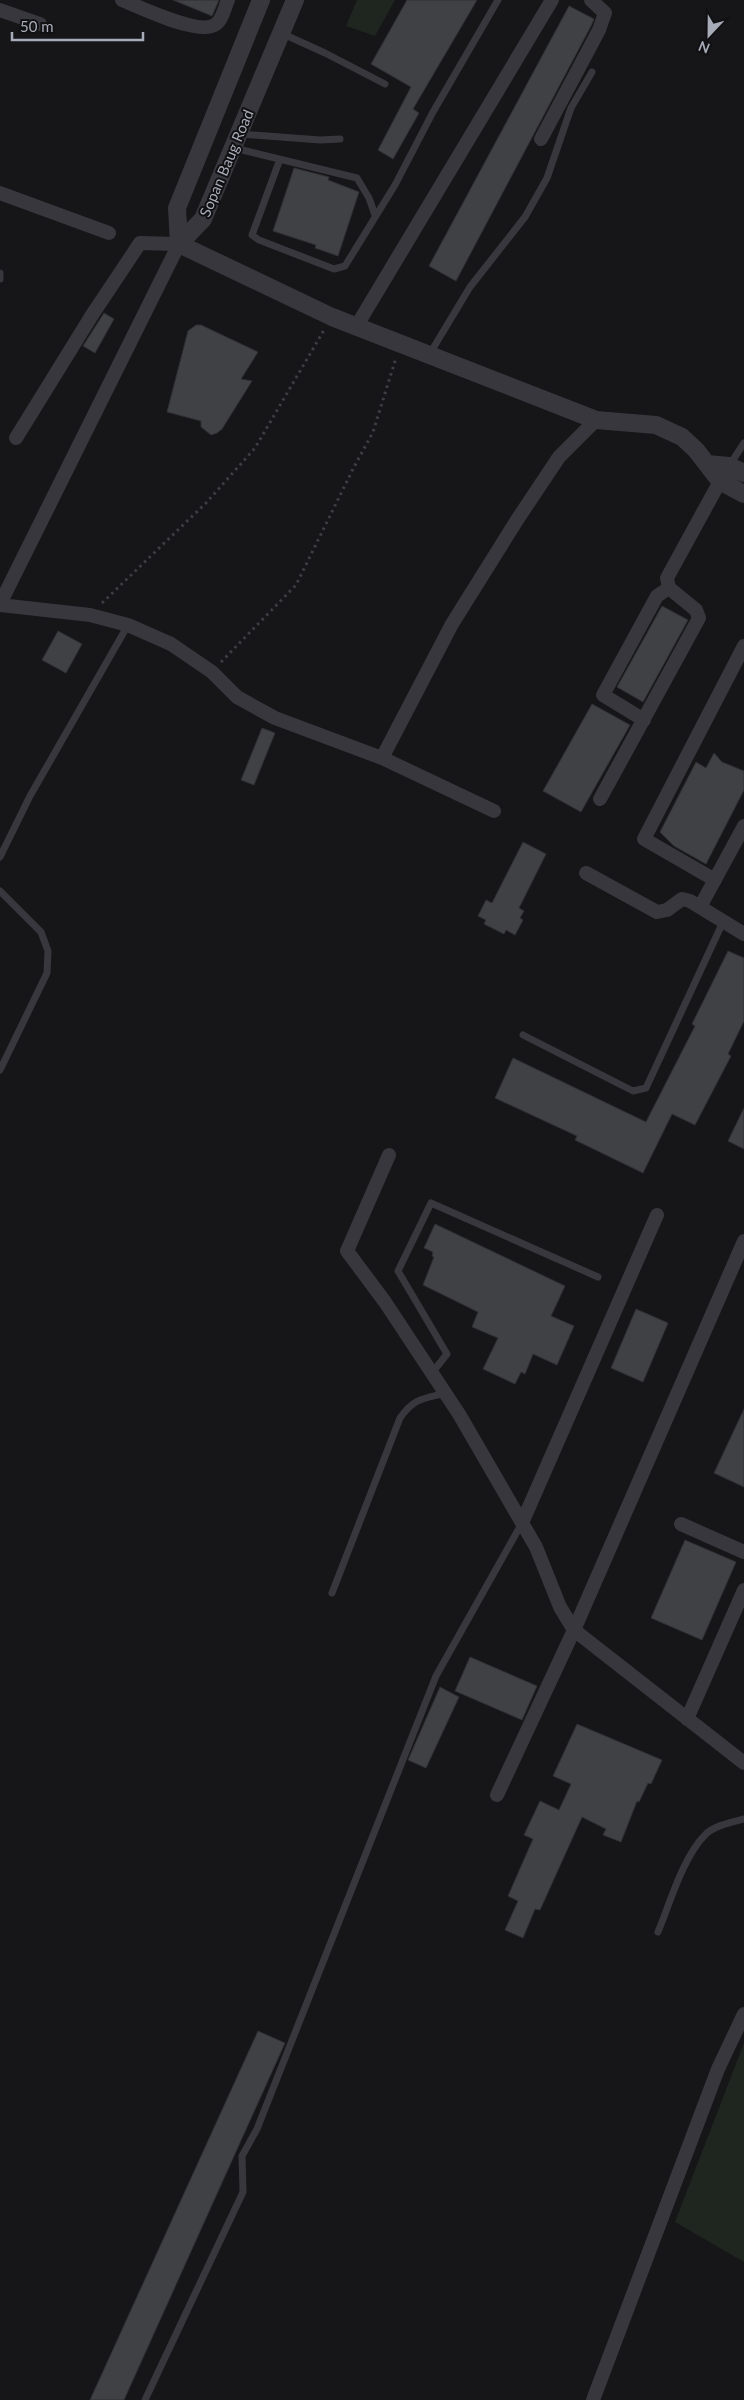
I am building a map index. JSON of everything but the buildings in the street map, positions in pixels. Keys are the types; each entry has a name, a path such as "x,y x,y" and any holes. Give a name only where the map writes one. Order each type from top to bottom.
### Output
{"street":[{"path":"122,0 196,28 209,28 218,23 228,0"},
{"name":"Sopan Baug Road","path":"179,244 177,208 261,0"},
{"name":"Sopan Baug Road","path":"179,244 203,219 295,0"},
{"path":"356,327 552,0"},
{"path":"540,139 599,30 604,13 591,0"},
{"path":"0,10 40,24"},
{"path":"0,193 109,233"},
{"path":"16,438 140,243 179,244 332,317 596,420 656,425 682,437 707,464 731,473 744,494"},
{"path":"179,244 0,604 90,615 128,624 171,644 212,672 237,696 275,718 382,758 494,811"},
{"path":"382,758 452,624 492,560 558,457 596,420"},
{"path":"600,799 699,618 696,610 669,588 667,578 731,473"},
{"path":"644,720 602,695 657,596 669,588"},
{"path":"715,880 644,839 744,646"},
{"path":"700,907 744,826"},
{"path":"586,873 658,912 667,910 682,899 690,900 744,934"},
{"path":"389,1155 348,1251 446,1393 536,1547 560,1607 574,1630 744,1763"},
{"path":"522,1523 657,1214"},
{"path":"497,1796 574,1630 744,1241"},
{"path":"681,1524 744,1552"},
{"path":"687,1719 744,1590"},
{"path":"594,2400 718,2069 744,2014"}],"lane":[{"path":"280,159 252,235 259,240 334,269 345,266 395,185 498,0"},
{"path":"281,33 326,53 385,84"},
{"path":"429,356 470,287 499,253 530,209 547,178 571,108 592,72"},
{"path":"236,141 340,139"},
{"path":"236,141 280,159 357,178 370,198 375,215"},
{"path":"0,273 0,279"},
{"path":"731,473 744,443"},
{"path":"0,857 30,796 128,624"},
{"path":"0,891 40,932 48,951 46,973 0,1070"},
{"path":"522,1034 633,1091 646,1088 723,922"},
{"path":"432,1373 447,1354 398,1271 430,1203 598,1277"},
{"path":"332,1593 400,1418 409,1406 417,1400 446,1393"},
{"path":"145,2400 243,2192 242,2156 260,2120 436,1676 522,1523"},
{"path":"658,1932 688,1860 706,1834 731,1822 744,1819"}],"path":[{"path":"90,615 206,503 255,448 332,317"},
{"path":"212,672 296,585 373,432 401,344"}],"shaded area":[{"path":"357,0 395,0 375,36 346,26"},
{"path":"744,2043 744,2262 675,2222"}]}
